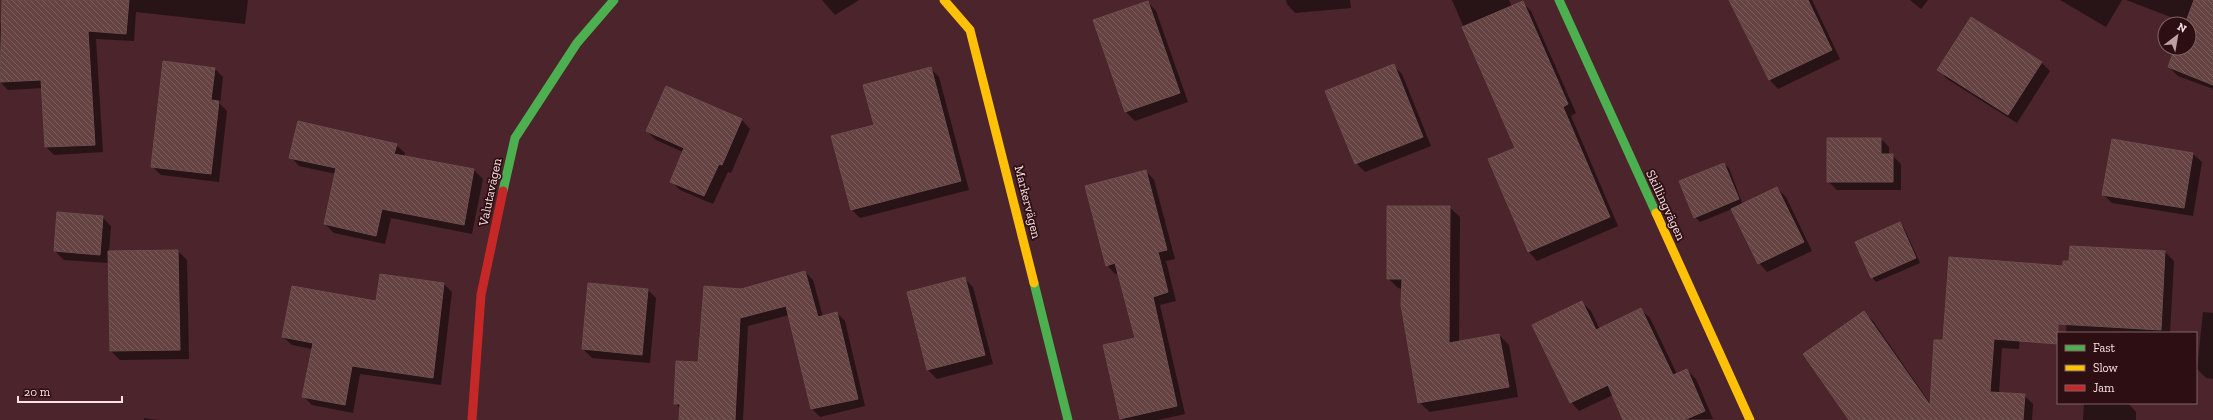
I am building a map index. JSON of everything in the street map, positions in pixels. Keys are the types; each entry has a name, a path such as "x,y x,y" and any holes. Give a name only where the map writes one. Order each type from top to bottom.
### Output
{"street":[{"name":"Valutavägen","path":"472,420 481,295 515,138 577,43 614,0"},
{"name":"Markervägen","path":"944,0 970,30 1013,195 1068,420"},
{"name":"Skillingvägen","path":"1559,0 1750,420"}],"building":[{"path":"2,0 129,0 126,34 88,31 95,145 45,147 41,80 0,82"},
{"path":"1729,0 1808,0 1832,50 1769,80"},
{"path":"2194,0 2213,0 2213,85 2168,67 2172,56 2197,56 2197,16 2188,16"},
{"path":"1148,1 1180,93 1125,112 1093,20"},
{"path":"1523,1 1568,104 1563,107 1610,217 1528,252 1488,159 1515,148 1462,27"},
{"path":"1971,17 2042,62 2008,115 1937,70"},
{"path":"163,61 215,68 211,100 219,101 211,174 151,167"},
{"path":"1394,64 1423,137 1355,164 1325,91"},
{"path":"931,67 961,181 851,210 831,136 874,125 863,85"},
{"path":"666,86 742,119 722,165 719,164 704,196 670,182 684,148 646,131"},
{"path":"298,121 397,144 394,154 474,169 464,225 382,209 376,236 324,224 336,168 289,158"},
{"path":"1827,138 1881,138 1881,154 1893,154 1893,182 1827,182"},
{"path":"2112,139 2193,153 2184,208 2102,195"},
{"path":"1724,163 1739,199 1694,218 1679,181"},
{"path":"1146,170 1167,250 1158,252 1168,292 1153,297 1177,406 1120,419 1103,345 1135,338 1115,263 1106,266 1085,186"},
{"path":"1777,187 1804,242 1758,264 1731,209"},
{"path":"1387,206 1450,206 1449,343 1499,334 1509,387 1418,403 1401,305 1402,279 1387,279"},
{"path":"57,212 103,216 100,255 54,251"},
{"path":"1900,222 1916,258 1871,278 1855,242"},
{"path":"2070,246 2165,251 2161,330 2058,324 2057,344 1994,339 1990,392 2025,394 2023,420 1849,420 1803,354 1864,311 1930,405 1934,340 1943,340 1949,257 2063,266 2063,261 2069,261"},
{"path":"178,250 180,350 110,351 108,251"},
{"path":"805,271 818,317 837,312 858,399 811,409 786,306 740,318 735,420 679,420 680,404 674,404 676,361 698,362 704,286 741,289"},
{"path":"380,274 444,283 433,378 352,366 345,405 302,397 313,343 282,337 292,286 376,301"},
{"path":"965,277 985,355 927,370 907,292"},
{"path":"588,283 648,289 642,355 582,349"},
{"path":"1582,301 1596,330 1641,308 1673,375 1687,369 1705,411 1684,420 1623,420 1608,385 1570,403 1532,325"}],"traffic: fast":[{"path":"503,191 515,138 577,43 614,0"},
{"path":"1559,0 1656,213"},
{"path":"1034,283 1068,420"}],"traffic: slow":[{"path":"944,0 970,30 1034,283"},
{"path":"1656,213 1750,420"}],"traffic: jam":[{"path":"472,420 481,295 503,191"}]}
